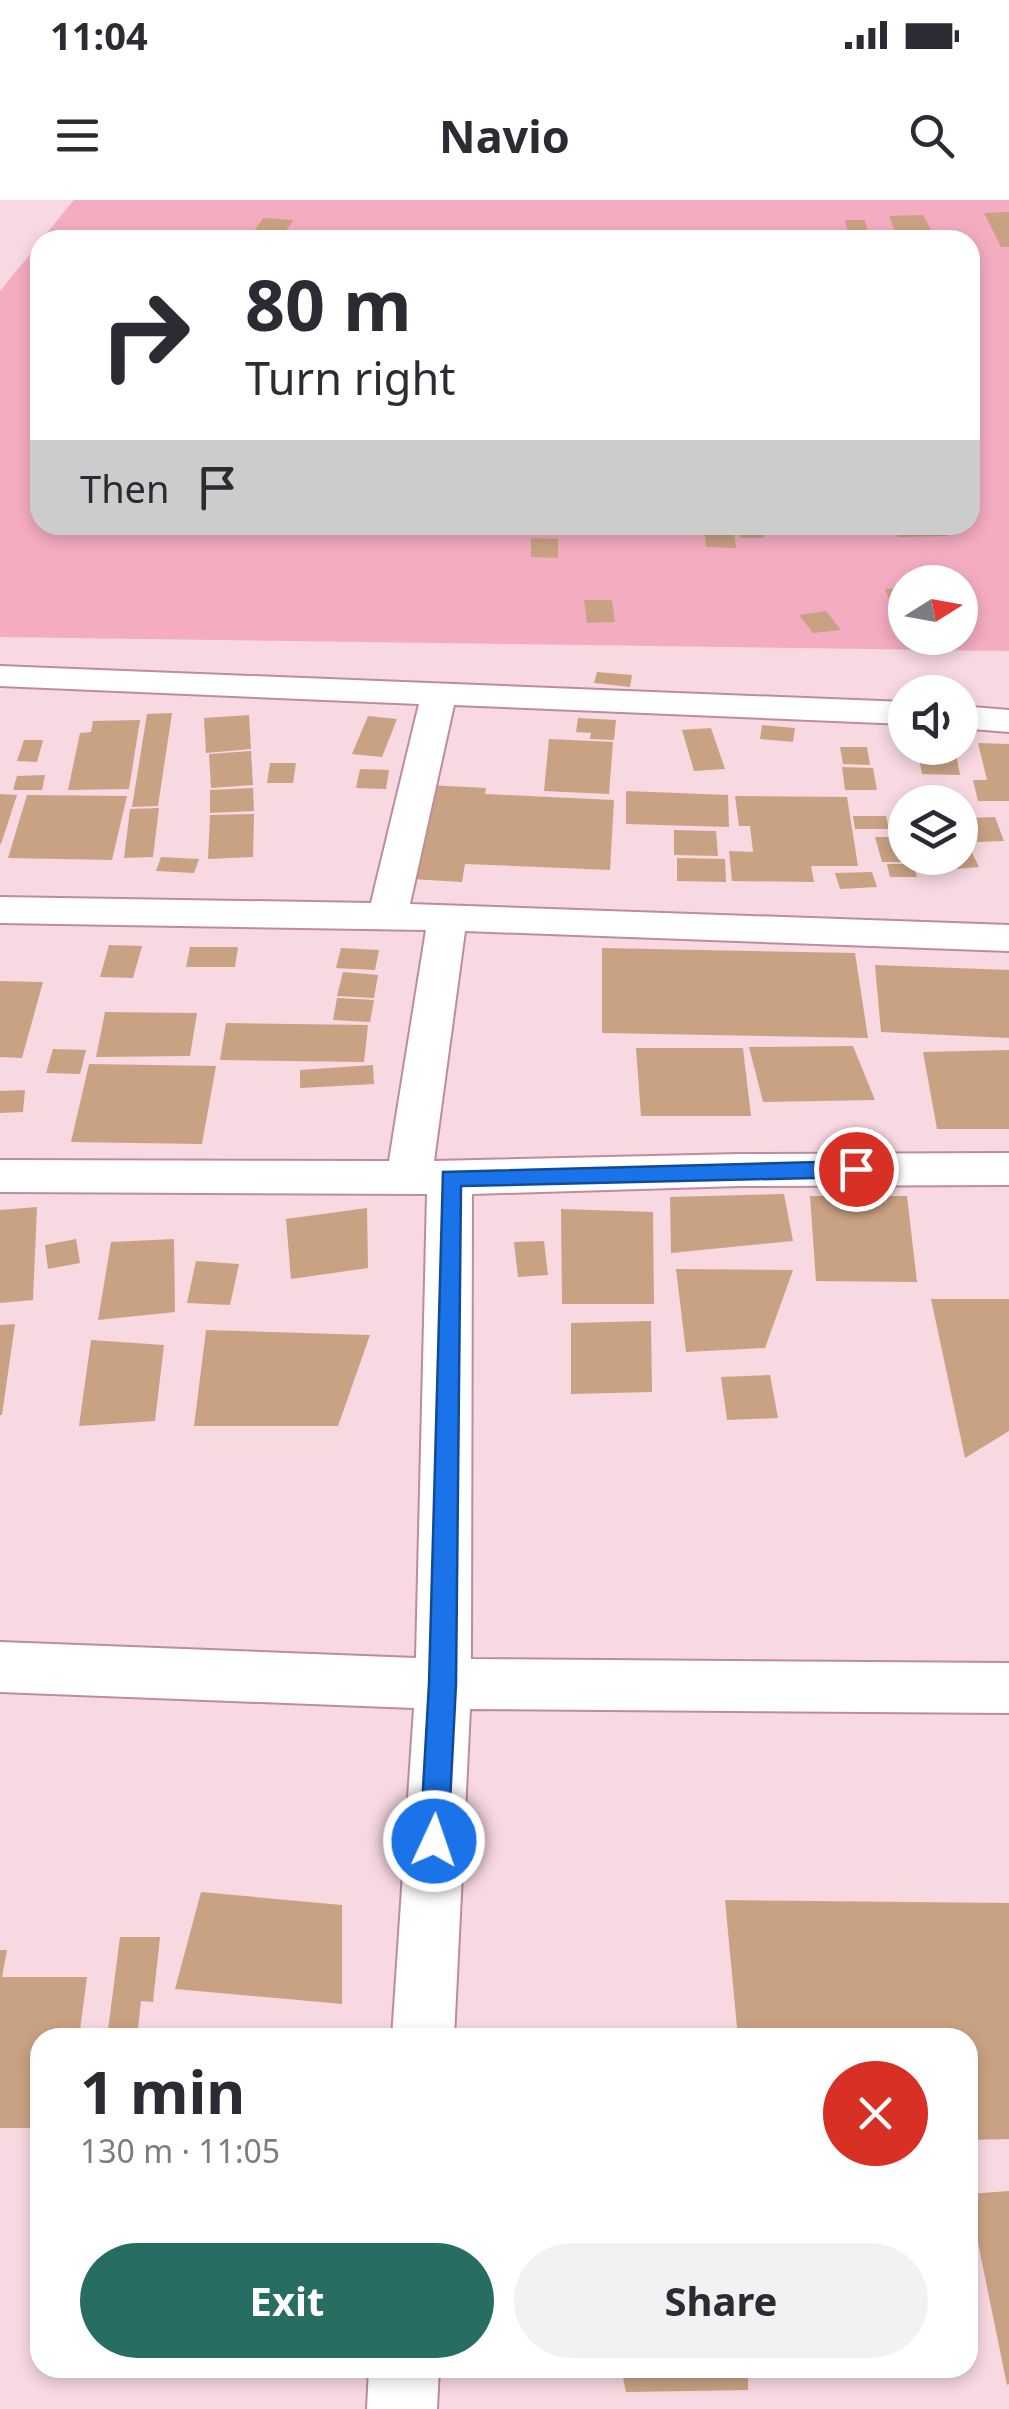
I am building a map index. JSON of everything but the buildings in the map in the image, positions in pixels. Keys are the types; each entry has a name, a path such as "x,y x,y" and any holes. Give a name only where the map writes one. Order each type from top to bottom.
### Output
{"street":[{"path":"0,676 888,712"},
{"path":"388,916 438,694"},
{"path":"978,719 1009,722"},
{"path":"0,910 388,916 1009,938"},
{"path":"424,2028 442,1684 430,1178 447,919"},
{"path":"0,1176 430,1178 740,1170 1009,1169"},
{"path":"0,1667 442,1684 1009,1688"},
{"path":"402,2409 404,2378"}],"shaded area":[{"path":"74,200 1009,200 1009,651 978,651 978,565 888,565 888,649 0,637 0,291 30,254 30,535 980,535 980,230 49,230"}],"route":[{"path":"434,1841 442,1684 450,1178 856,1169"}]}
